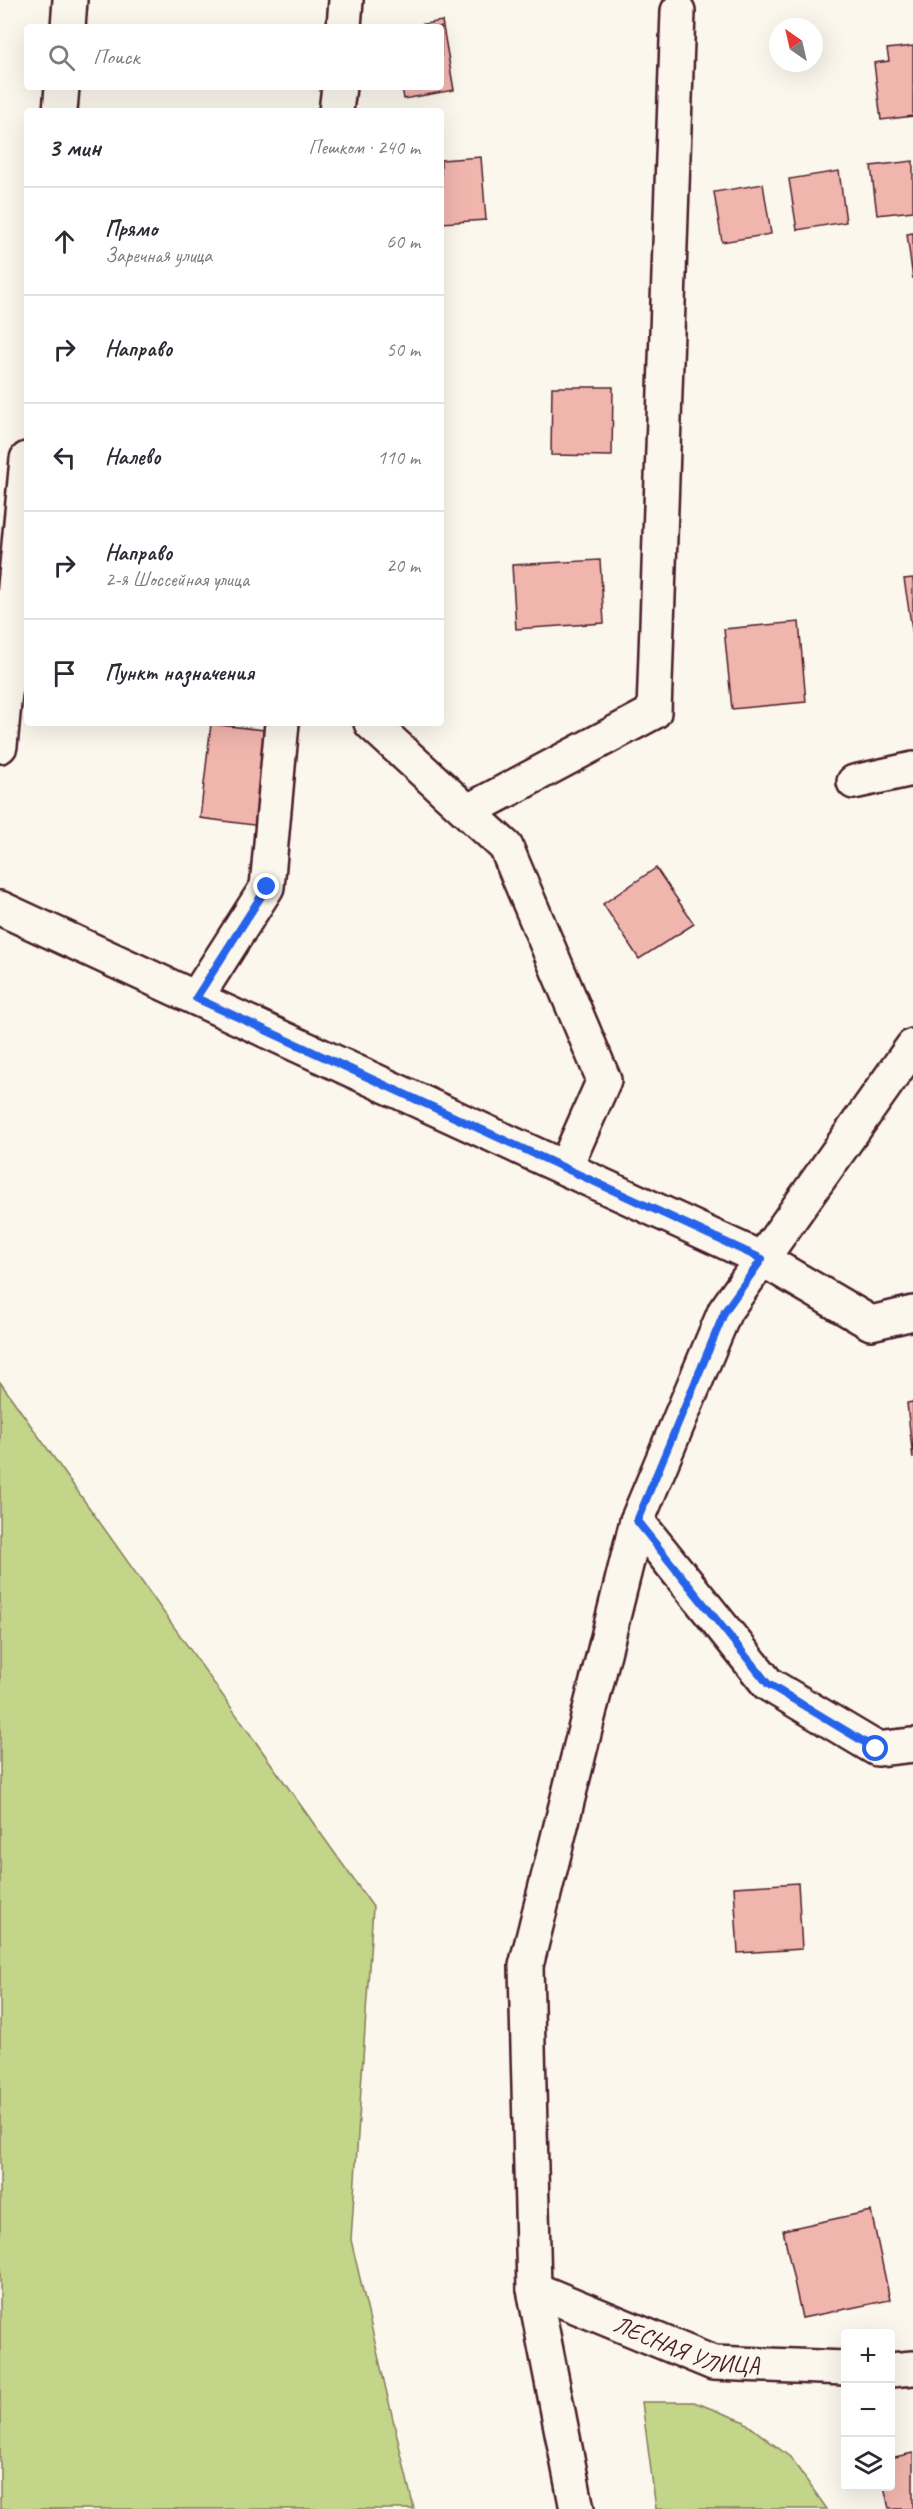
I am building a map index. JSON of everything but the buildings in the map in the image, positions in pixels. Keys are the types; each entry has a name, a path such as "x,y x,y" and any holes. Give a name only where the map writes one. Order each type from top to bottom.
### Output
{"street":[{"path":"68,24 70,0"},
{"path":"344,24 346,0"},
{"path":"468,812 654,712 678,11"},
{"path":"60,108 62,90"},
{"path":"336,108 339,90"},
{"path":"0,746 24,491"},
{"path":"196,998 267,887 282,726"},
{"path":"374,726 506,847 604,1080 565,1168"},
{"path":"854,782 913,769"},
{"path":"0,908 762,1259 871,1323 913,1313"},
{"path":"577,2509 534,2289 526,1966 637,1521 725,1311 913,1046"},
{"path":"637,1521 768,1684 876,1749 913,1745"},
{"name":"ЛЕСНАЯ УЛИЦА","path":"534,2289 713,2363 841,2368"},
{"path":"895,2370 913,2368"}],"green space":[{"path":"0,1382 373,1907 351,2240 414,2509 0,2509"},
{"path":"642,2402 694,2402 743,2421 790,2457 827,2509 656,2509"}],"route":[{"path":"267,887 196,998 762,1259 725,1311 637,1521 768,1684 876,1749"}]}
